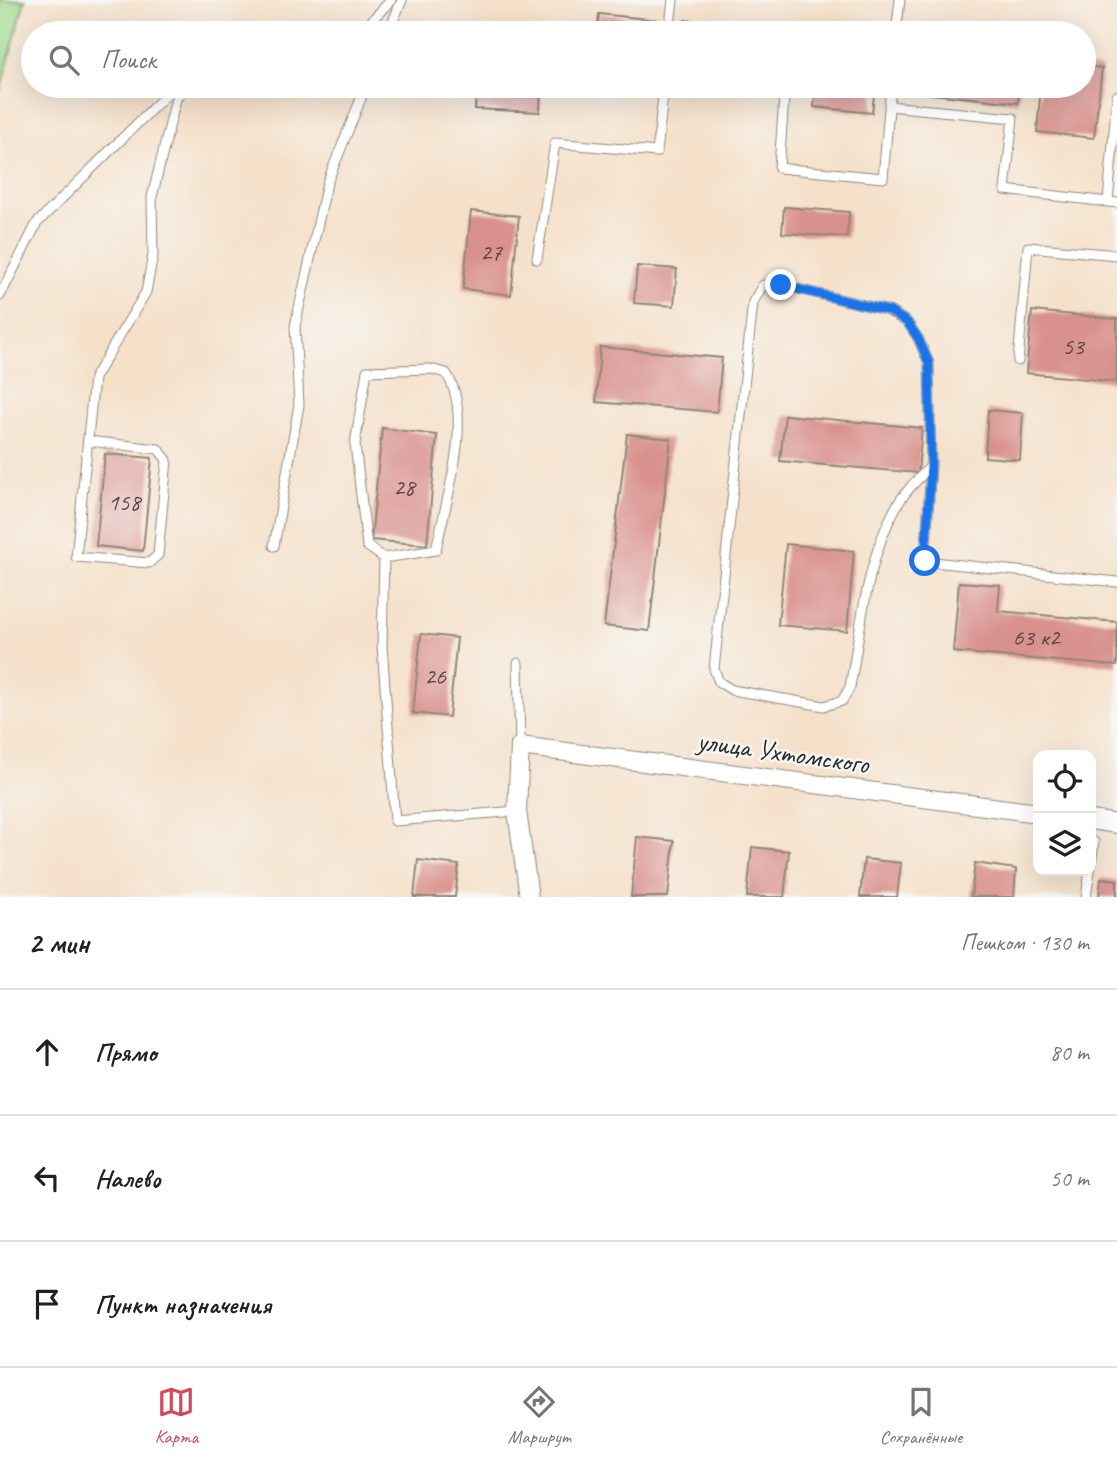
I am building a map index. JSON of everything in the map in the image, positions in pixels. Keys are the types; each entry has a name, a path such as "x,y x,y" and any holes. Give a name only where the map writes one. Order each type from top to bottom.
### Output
{"street":[{"path":"520,746 517,811 529,897"},
{"name":"улица Ухтомского","path":"520,746 1033,812"},
{"path":"1096,821 1117,824"}],"lane":[{"path":"371,21 391,0"},
{"path":"393,21 402,0"},
{"path":"670,21 673,0"},
{"path":"897,21 900,0"},
{"path":"889,106 1013,118 1005,190 1113,203 1117,96"},
{"path":"0,296 37,223 164,98"},
{"path":"88,441 158,449 167,460 158,555 149,563 76,557 94,378 146,292 153,255 152,197 177,98"},
{"path":"274,546 299,405 295,326 327,183 361,98"},
{"path":"537,259 555,143 657,152 663,98"},
{"path":"784,98 779,168 883,178 890,98"},
{"path":"1018,361 1028,247 1117,255"},
{"path":"931,466 907,490 885,532 874,565 850,687 842,701 824,706 732,690 719,682 714,670 751,315 753,302 763,285 781,285 889,311 907,322 929,363 931,466 925,561 1117,582"},
{"path":"430,369 446,373 456,387 457,461 436,550 384,558 367,546 360,501 355,444 367,370 430,369"},
{"path":"384,558 382,646 395,821 517,811"},
{"path":"518,663 520,746"},
{"path":"1086,897 1089,876"}],"green space":[{"path":"0,0 25,0 0,91"}],"building":[{"path":"599,14 657,20 657,21 598,21"},
{"path":"1096,67 1102,68 1094,138 1037,132 1040,98 1096,98"},
{"path":"475,98 541,98 540,112 475,109"},
{"path":"815,98 874,98 872,113 814,107"},
{"path":"970,98 1019,98 1018,103"},
{"path":"784,207 849,212 847,237 782,233"},
{"path":"471,211 519,216 511,295 463,289"},
{"path":"637,266 677,269 674,306 634,303"},
{"path":"1032,311 1117,319 1117,382 1026,373"},
{"path":"600,347 722,358 717,412 596,402"},
{"path":"988,410 1023,413 1020,460 985,457"},
{"path":"785,415 922,428 918,473 780,461"},
{"path":"382,428 437,435 427,545 371,540"},
{"path":"627,434 671,439 649,631 604,626"},
{"path":"105,454 152,458 143,551 96,546"},
{"path":"786,544 854,551 847,631 778,625"},
{"path":"959,582 1000,585 998,611 1117,622 1117,666 953,652"},
{"path":"421,634 457,638 449,717 413,713"},
{"path":"637,837 674,841 668,897 631,897"},
{"path":"752,847 789,851 784,897 747,897"},
{"path":"864,859 901,863 897,897 860,897"},
{"path":"418,860 459,865 455,897 414,897"},
{"path":"975,863 1016,869 1014,897 971,897"},
{"path":"1101,878 1117,880 1117,897 1099,897"}],"route":[{"path":"781,285 889,311 907,322 918,338 929,363 931,466 925,561"}]}
